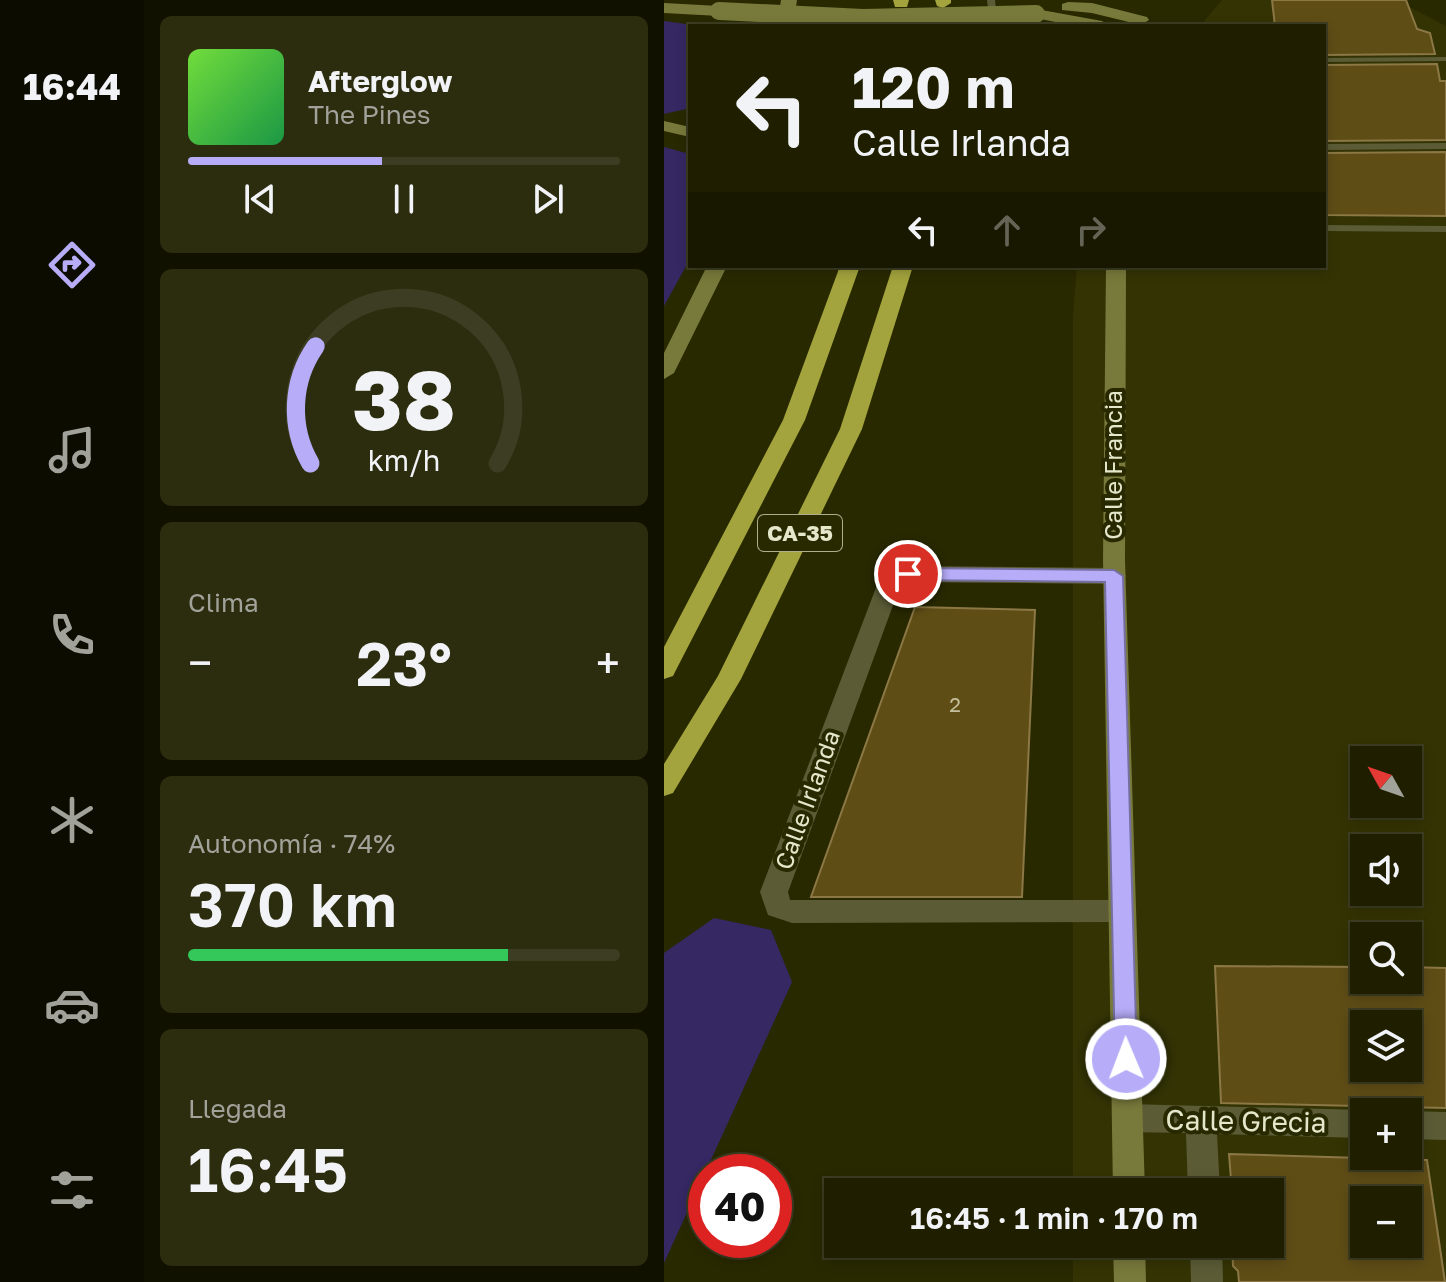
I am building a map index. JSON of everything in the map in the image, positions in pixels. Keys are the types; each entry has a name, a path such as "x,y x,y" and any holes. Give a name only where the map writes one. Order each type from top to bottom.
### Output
{"highway":[{"name":"CA-35","path":"664,670 794,420 849,268"},
{"name":"CA-35","path":"664,786 729,679 851,429 902,268"}],"street":[{"path":"785,24 789,0"},
{"path":"664,8 863,18 1036,14 1090,0"},
{"path":"1068,7 1092,8 1140,23 1147,0"},
{"path":"1036,14 1082,24"},
{"path":"664,124 688,118"},
{"path":"664,124 688,131"},
{"path":"664,373 716,268"},
{"name":"Calle Francia","path":"1116,268 1114,576 1129,1178"},
{"name":"Calle Irlanda","path":"1114,576 908,574 894,579 889,585 774,892 778,907 792,912 1122,911"},
{"name":"Calle Grecia","path":"1127,1118 1350,1124"},
{"path":"1201,1120 1203,1178"},
{"path":"1422,1125 1446,1126"},
{"path":"1129,1258 1130,1282"},
{"path":"1206,1258 1207,1282"}],"lane":[{"path":"991,0 994,24"},
{"path":"1326,60 1446,59"},
{"path":"1326,147 1446,146"},
{"path":"1326,228 1446,229"}],"shaded area":[{"path":"1222,0 1396,0 1446,26 1446,1282 1073,1282 1073,1258 1284,1258 1284,1178 1073,1178 1073,316 1077,268 1326,268 1326,24 1202,24"},
{"path":"664,21 688,24 688,108 664,114"},
{"path":"664,147 688,153 688,263 664,306"},
{"path":"714,918 771,930 792,982 714,1154 688,1154 688,1210 664,1263 664,953"}],"building":[{"path":"1272,0 1406,0 1417,29 1430,33 1435,54 1326,55 1326,24 1275,24"},
{"path":"1437,64 1440,81 1446,81 1446,140 1326,141 1326,65"},
{"path":"1446,152 1446,216 1326,215 1326,153"},
{"path":"915,607 1035,610 1022,897 811,897"},
{"path":"1215,966 1350,967 1350,994 1422,994 1422,967 1446,968 1446,1108 1422,1107 1422,1098 1350,1098 1350,1106 1221,1103"},
{"path":"1229,1154 1350,1158 1350,1170 1422,1170 1422,1160 1427,1160 1445,1282 1239,1282 1238,1271 1233,1266 1233,1258 1284,1258 1284,1178 1231,1178"}],"route":[{"path":"908,574 1114,576 1126,1059"}]}
